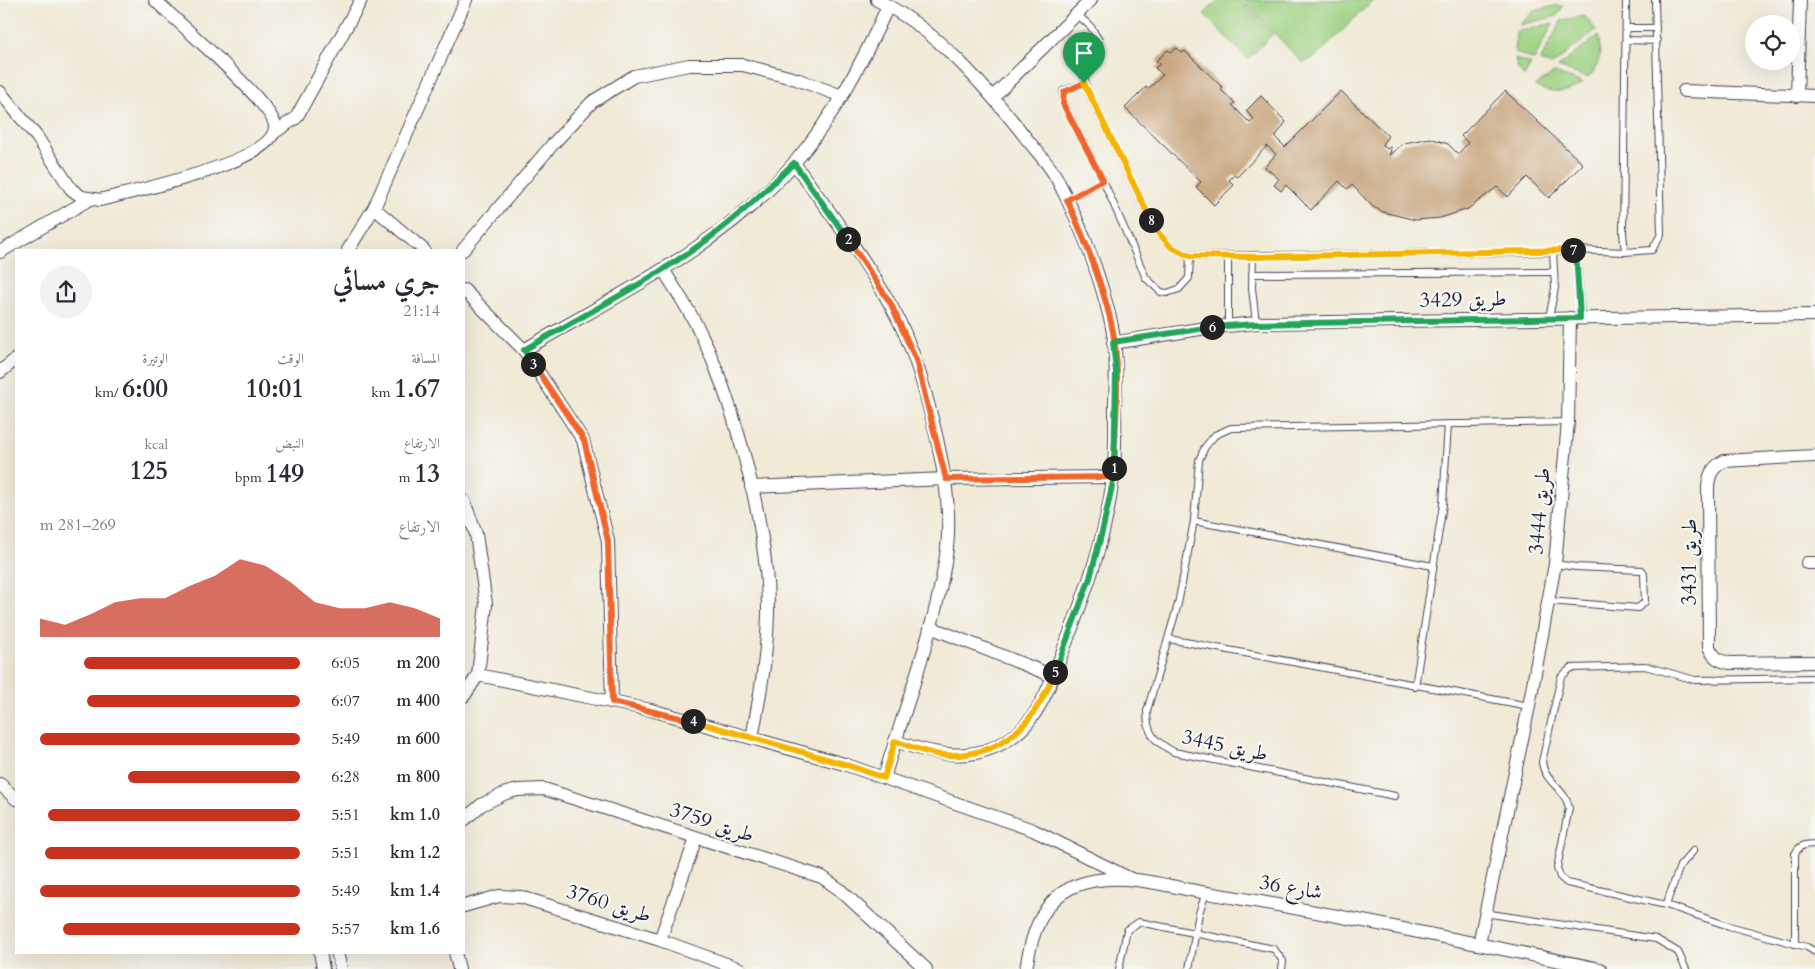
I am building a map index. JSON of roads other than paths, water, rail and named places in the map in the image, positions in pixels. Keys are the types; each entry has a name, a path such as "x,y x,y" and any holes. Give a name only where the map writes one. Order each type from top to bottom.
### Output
{"street":[{"path":"155,0 169,5 271,115 274,132"},
{"path":"0,252 88,200 100,200 222,168 264,146 269,142 274,132 296,118 361,0"},
{"path":"349,249 374,208 466,0"},
{"path":"993,97 1091,0"},
{"path":"1797,96 1800,0"},
{"path":"524,350 707,240 745,210 794,163 842,96 866,53 882,3 944,46 993,97 1054,174 1086,241 1112,324 1116,372 1114,477 1090,578 1053,676 1034,715 1016,734 993,748 968,754 942,755 895,741"},
{"path":"464,249 552,145 592,102 634,76 689,64 743,65 796,79 842,96"},
{"path":"0,92 37,137 71,189 88,200"},
{"path":"1684,92 1815,96"},
{"path":"794,163 858,252 891,304 916,360 946,479 949,517 947,549 930,627 884,778"},
{"path":"374,208 423,249"},
{"path":"663,268 702,337 732,410 764,549 768,612 764,676 752,738"},
{"path":"465,291 524,350 584,440 608,541 612,702"},
{"name":"طريق 3429","path":"1113,342 1228,325 1549,318 1815,315"},
{"name":"طريق 3444","path":"1479,944 1529,706 1554,564 1568,422 1575,318"},
{"path":"0,372 15,360"},
{"name":"طريق 3431","path":"1815,456 1724,461 1714,467 1709,476 1708,487 1709,647 1713,656 1721,662 1815,662"},
{"path":"751,487 946,479 1114,477"},
{"path":"465,504 476,534 486,604 478,675 465,694"},
{"path":"930,627 1053,676"},
{"path":"478,675 651,710 844,764 1033,830 1133,880"},
{"path":"0,784 15,798"},
{"name":"طريق 3759","path":"465,819 481,805 493,798 518,790 544,789 556,791 696,838 814,874 830,882 926,969"},
{"path":"660,940 696,838"},
{"name":"شارع 36","path":"1026,969 1032,935 1043,913 1057,898 1067,890 1085,882 1114,878 1286,906 1600,969"},
{"name":"طريق 3760","path":"465,906 499,896 513,895 660,940 740,969"},
{"path":"320,954 323,969"},
{"path":"337,954 341,969"},
{"path":"455,954 459,969"}],"lane":[{"path":"1625,252 1623,214 1626,0"},
{"path":"1077,14 1097,34 1099,40 1085,70 1084,83 1155,229 1171,247 1190,256 1253,257 1553,252 1576,250 1625,252 1652,250 1661,234 1655,0"},
{"path":"1626,28 1656,28"},
{"path":"1626,40 1657,41"},
{"path":"1084,83 1064,92 1063,104 1103,180 1146,278 1153,286 1167,293 1184,285 1190,278 1190,256"},
{"path":"1067,200 1103,180"},
{"path":"1575,318 1576,250"},
{"path":"1549,318 1554,290 1553,252"},
{"path":"1228,256 1228,325"},
{"path":"1253,257 1252,274 1256,324"},
{"path":"1252,274 1554,272"},
{"path":"1415,687 1443,504 1448,424 1568,422"},
{"name":"طريق 3445","path":"1395,796 1174,752 1161,744 1147,726 1147,711 1169,639 1194,521 1199,460 1205,447 1222,430 1231,428 1448,424"},
{"path":"1194,521 1433,566"},
{"path":"1548,601 1638,608 1645,602 1644,574 1642,570 1554,564"},
{"path":"1169,639 1415,687 1529,706"},
{"path":"1815,678 1695,680 1684,679 1652,667 1571,668 1562,677 1542,762 1545,774 1564,794 1569,808 1557,868 1560,877 1567,883 1666,905 1729,926 1795,944 1815,952"},
{"path":"1795,944 1795,854 1798,848 1804,844 1815,844"},
{"path":"1666,905 1680,866 1694,850"},
{"path":"1189,969 1195,935 1206,893"},
{"path":"1484,913 1656,939 1678,952 1686,969"},
{"path":"1119,969 1127,930 1139,922 1274,950 1283,961 1282,969"}]}
